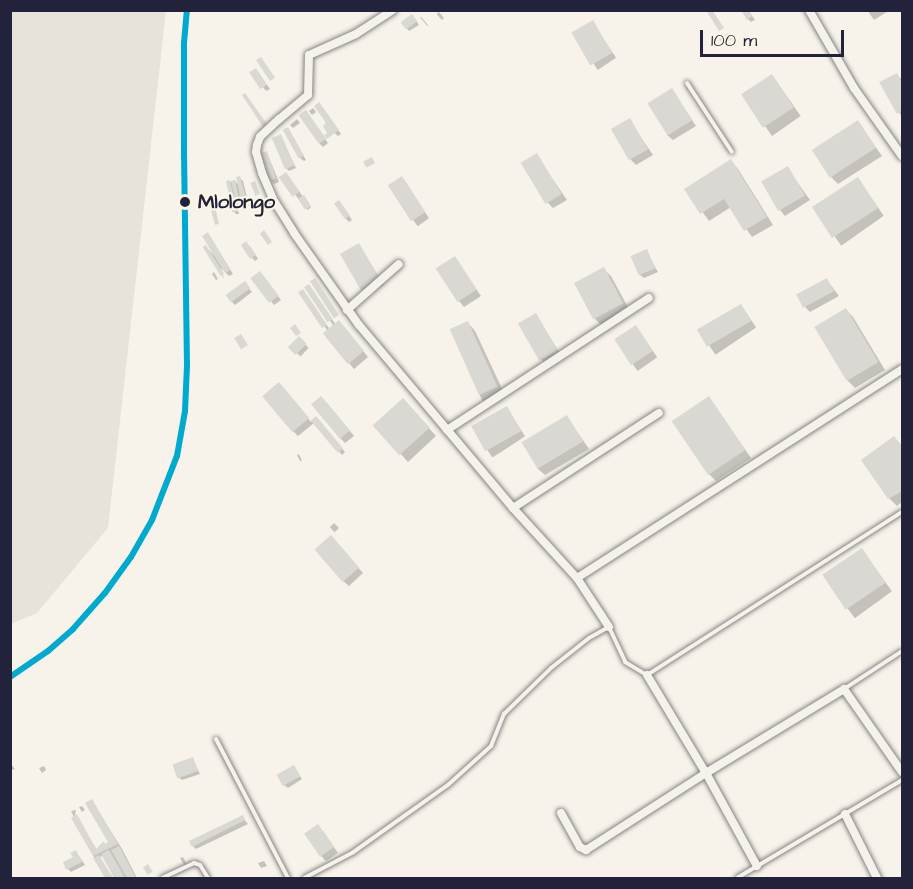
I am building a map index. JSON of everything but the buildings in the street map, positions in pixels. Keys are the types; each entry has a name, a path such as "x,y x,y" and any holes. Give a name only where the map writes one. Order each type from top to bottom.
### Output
{"street":[{"path":"393,10 356,34 309,55 308,95 261,137 256,152 273,199 347,310 513,508 577,578 609,627"},
{"path":"809,10 854,88 903,156"},
{"path":"347,310 399,264"},
{"path":"447,430 650,298"},
{"path":"577,578 903,369"},
{"path":"513,508 659,413"},
{"path":"647,675 706,773 757,866"},
{"path":"561,813 580,847 586,850 844,688 903,772"},
{"path":"845,814 877,879"}],"lane":[{"path":"687,83 732,152"},
{"path":"304,879 352,853 449,784 491,746 504,714 535,683 589,638 609,627 625,662 647,675 903,512"},
{"path":"844,688 903,651"},
{"path":"216,739 288,879"},
{"path":"737,879 903,780"},
{"path":"162,879 194,863 201,865 208,879"}],"shaded area":[{"path":"11,10 166,11 108,528 37,613 11,624"}],"transit line":[{"path":"10,677 48,651 73,629 105,593 131,557 152,520 177,456 185,411 187,366 184,147 184,43 187,10"}],"place":[{"name":"Mlolongo","path":"185,202"}]}
